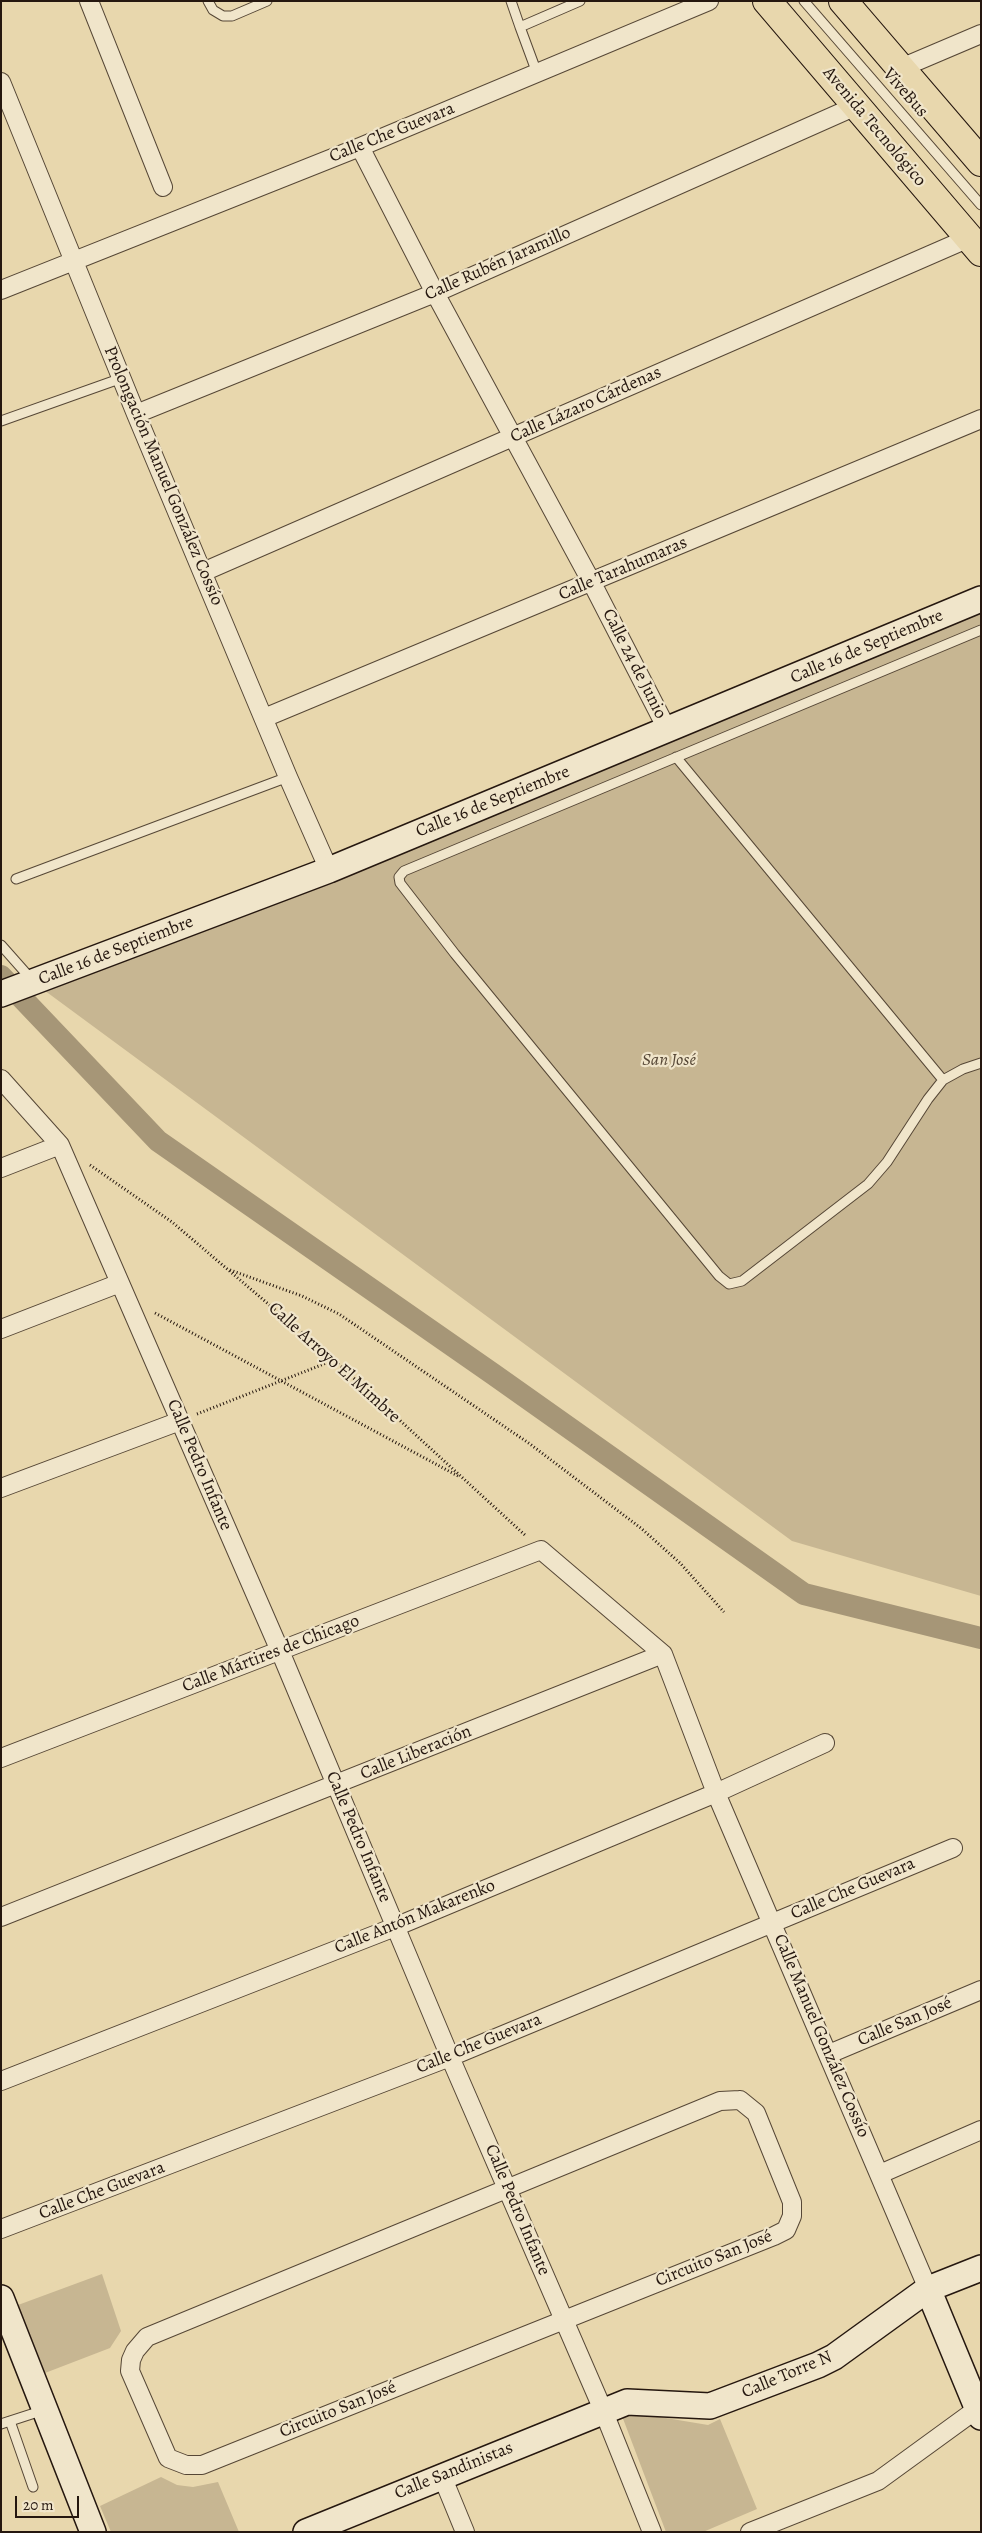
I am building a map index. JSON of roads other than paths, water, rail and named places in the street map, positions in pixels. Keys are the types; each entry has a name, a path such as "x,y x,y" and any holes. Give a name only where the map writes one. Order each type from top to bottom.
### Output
{"main road":[{"name":"Avenida Tecnológico","path":"767,1 975,245"},
{"path":"843,1 981,162"},
{"name":"Calle 16 de Septiembre","path":"17,988 329,870 668,731 981,599"},
{"name":"Calle Torre N","path":"603,2410 637,2401 699,2407 710,2406 818,2365 834,2356 928,2289 981,2268"},
{"name":"Calle Manuel González Cossío","path":"928,2289 980,2410"},
{"path":"1,2298 94,2532"},
{"name":"Calle Sandinistas","path":"306,2532 603,2410"}],"street":[{"path":"89,1 162,187"},
{"name":"Calle Che Guevara","path":"1,290 360,147 709,1"},
{"path":"901,68 981,34"},
{"name":"Prolongación Manuel González Cossío","path":"1,82 136,414 288,777 329,870"},
{"name":"Calle Rubén Jaramillo","path":"136,414 435,293 856,106"},
{"name":"Calle 24 de Junio","path":"360,147 435,293 592,582 668,731"},
{"name":"Calle Lázaro Cárdenas","path":"203,572 513,436 975,245"},
{"name":"Calle Tarahumaras","path":"264,718 981,419"},
{"path":"1,1078 60,1145 1,1168"},
{"name":"Calle Pedro Infante","path":"60,1145 280,1651 450,2057 603,2410 652,2532"},
{"path":"1,1329 120,1283"},
{"path":"1,1488 180,1421"},
{"name":"Calle Mártires de Chicago","path":"1,1758 541,1550 663,1654"},
{"name":"Calle Liberación","path":"1,1917 663,1654"},
{"name":"Calle Manuel González Cossío","path":"663,1654 716,1793 928,2289"},
{"name":"Calle Antón Makarenko","path":"1,2081 395,1926 716,1793 825,1743"},
{"name":"Calle Che Guevara","path":"1,2230 450,2057 953,1848"},
{"name":"Calle San José","path":"829,2054 981,1990"},
{"name":"Circuito San José","path":"720,2100 740,2100 756,2112 792,2202 792,2216 786,2230 564,2319 202,2465 186,2465 168,2458 130,2371 131,2360 135,2351 147,2337 507,2187 720,2100"},
{"path":"880,2174 981,2130"},
{"path":"750,2532 878,2481 980,2410"},
{"path":"442,2476 465,2532"}],"lane":[{"path":"208,1 217,14 223,16 232,16 267,1"},
{"path":"511,1 537,73"},
{"path":"520,27 580,1"},
{"name":"ViveBus","path":"804,1 981,205"},
{"path":"1,421 122,378"},
{"path":"981,630 404,871 399,877 400,883 719,1276 729,1284 742,1281 868,1184 887,1162 928,1099 943,1080 963,1069 981,1064"},
{"path":"676,757 943,1080"},
{"path":"16,879 288,777"},
{"path":"1,945 17,988"},
{"path":"33,2487 6,2422 45,2410"}],"waterway":[{"path":"1,976 158,1141 493,1374 804,1594 981,1638"}],"park label":[{"name":"San José","path":"669,1061"}]}
